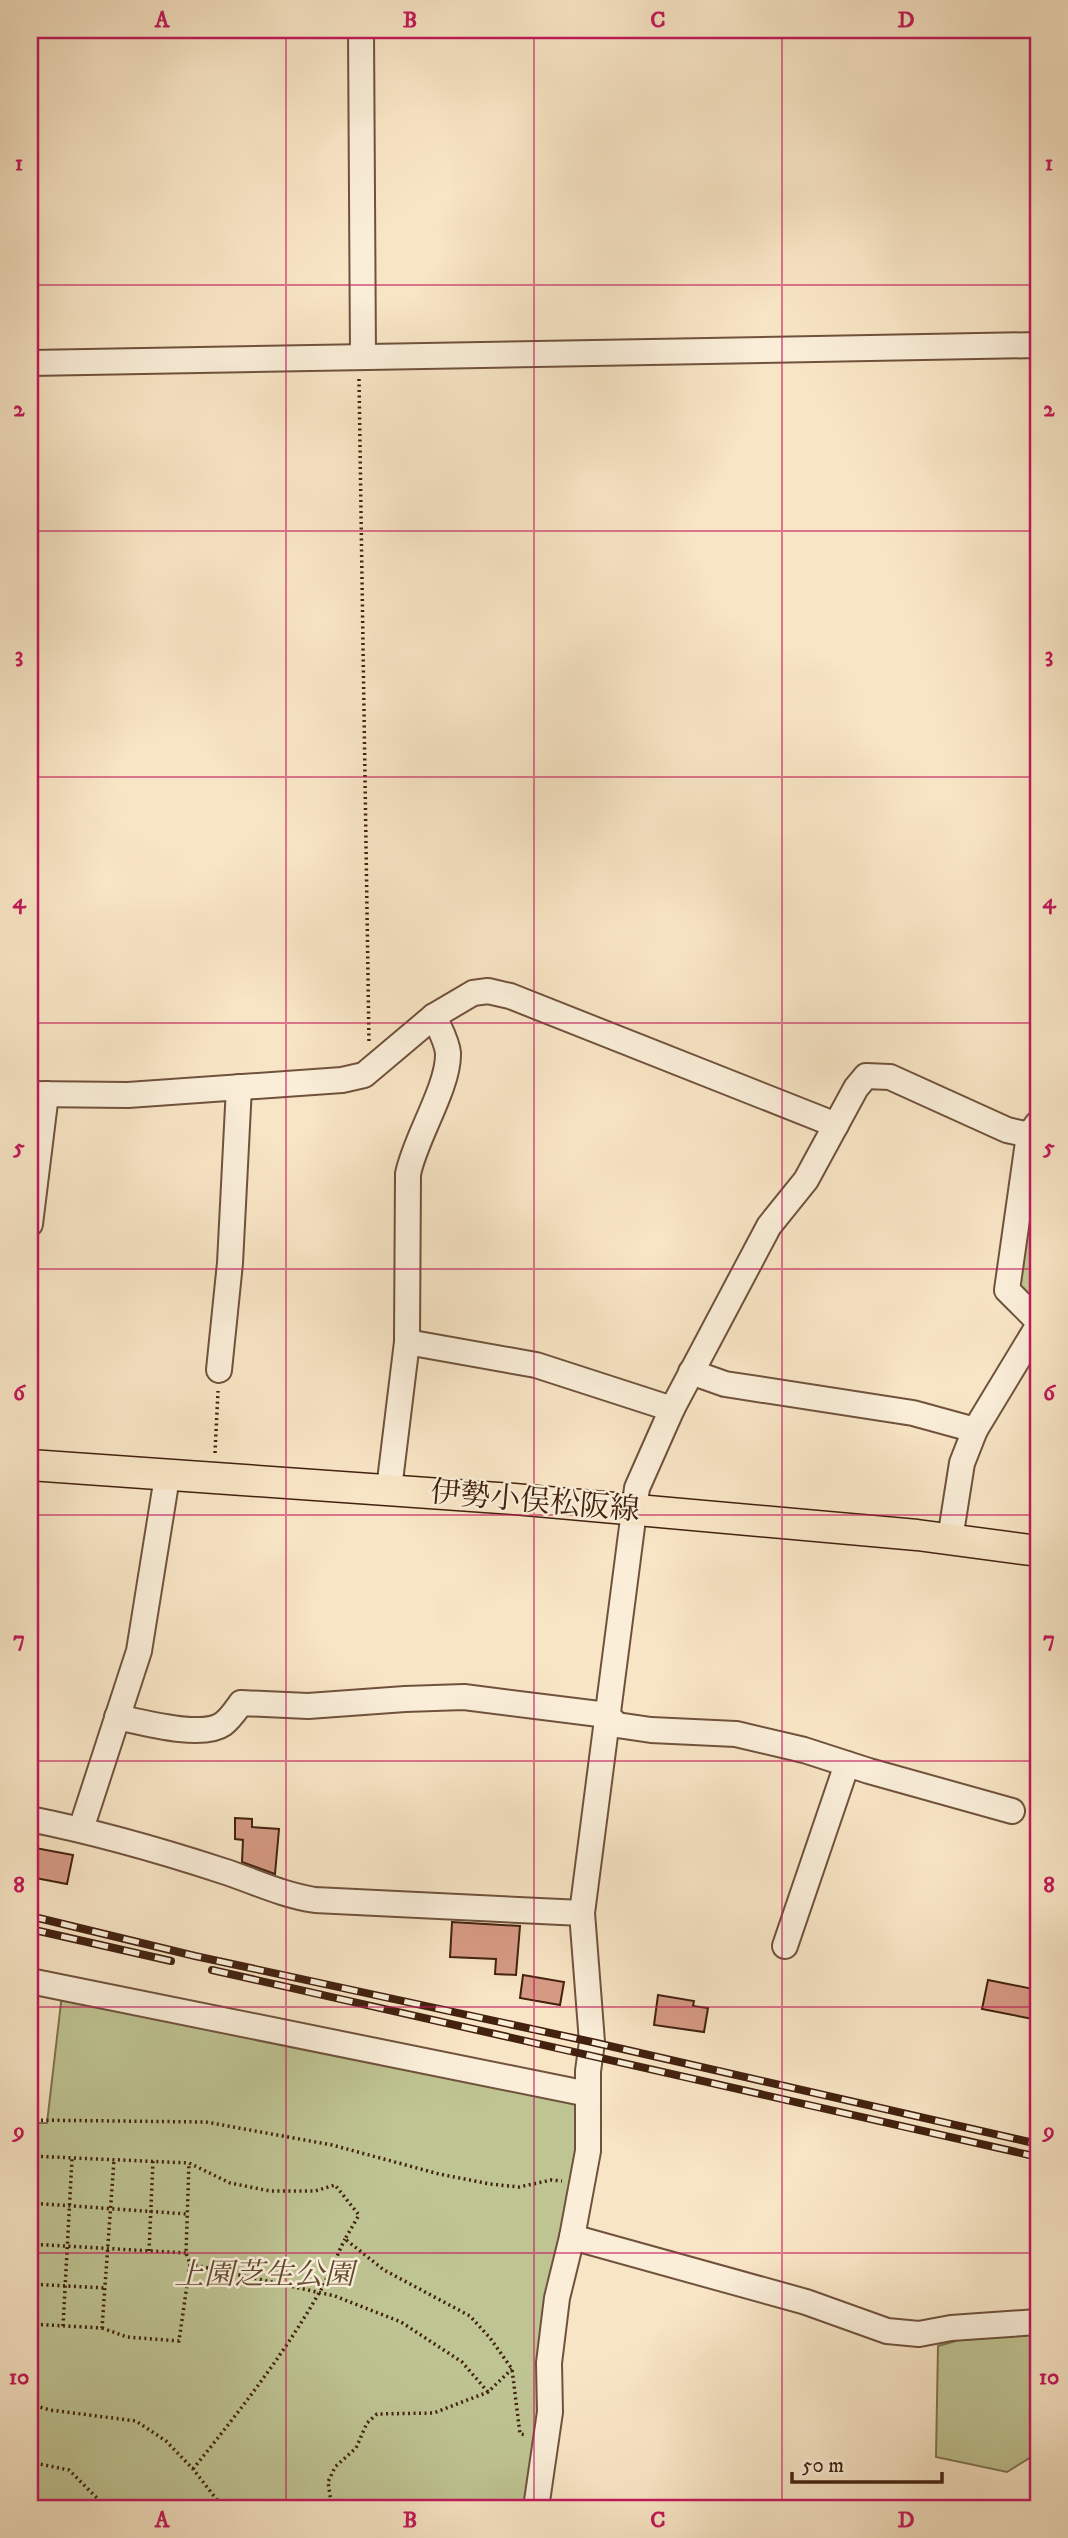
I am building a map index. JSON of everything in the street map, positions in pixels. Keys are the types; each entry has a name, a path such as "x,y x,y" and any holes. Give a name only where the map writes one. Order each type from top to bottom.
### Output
{"main road":[{"name":"伊勢小俣松阪線","path":"30,1465 167,1477 389,1489 950,1539 1038,1551"}],"street":[{"path":"361,30 361,357"},
{"path":"30,363 1038,345"},
{"path":"30,1224 38,1094 128,1095 342,1080 364,1075 434,1016 473,993 488,990 510,996 836,1125"},
{"path":"389,1489 407,1342 408,1174 412,1155 440,1087 448,1052 434,1016"},
{"path":"537,2508 550,2412 551,2350 557,2298 588,2151 587,2094 592,2042 582,1913 636,1488 672,1409 769,1226 806,1180 856,1088 866,1076 890,1077 1007,1130 1034,1129 1007,1290 1038,1323 975,1430 962,1463 950,1539"},
{"path":"219,1370 230,1263 239,1087"},
{"path":"407,1342 536,1365 672,1409"},
{"path":"696,1362 725,1384 913,1413 975,1430"},
{"path":"81,1829 139,1651 167,1477"},
{"path":"117,1717 172,1729 209,1730 222,1725 242,1703 308,1706 464,1697 607,1715 617,1725 651,1730 736,1734 804,1750 1012,1811"},
{"path":"785,1946 847,1764"},
{"path":"30,1819 81,1829 224,1871 289,1896 315,1900 582,1913"},
{"path":"30,1981 587,2094"},
{"path":"572,2237 806,2302 887,2331 919,2334 951,2328 1038,2322"}],"path":[{"path":"1032,30 1038,345"},
{"path":"361,357 369,1047 378,1064"},
{"path":"214,1479 219,1370"},
{"path":"30,2120 206,2122 332,2146 439,2174 490,2184 519,2187 551,2180 582,2182"},
{"path":"30,2217 32,2156 37,2120"},
{"path":"32,2156 189,2163 230,2183 270,2191 315,2191 335,2185 359,2215 320,2292 241,2410 193,2469"},
{"path":"62,2326 72,2159"},
{"path":"102,2328 114,2160"},
{"path":"149,2251 153,2161"},
{"path":"30,2324 102,2328 127,2337 179,2340 190,2264 186,2253 189,2163"},
{"path":"30,2203 187,2214"},
{"path":"345,2239 384,2270 470,2316 512,2369 520,2434 547,2438"},
{"path":"30,2245 186,2253"},
{"path":"190,2264 335,2296 401,2322 463,2362 488,2392"},
{"path":"30,2284 105,2288"},
{"path":"332,2508 328,2482 335,2467 356,2448 367,2423 377,2414 434,2413 488,2392 512,2369"},
{"path":"30,2404 50,2410 135,2421 166,2441 193,2469 221,2505 230,2508"},
{"path":"30,2462 69,2470 107,2508"}],"green space":[{"path":"1038,1143 1038,1304 1025,1294 1016,1281"},
{"name":"上園芝生公園","path":"62,1994 579,2102 579,2138 528,2508 30,2508 30,2123 47,2123"},
{"path":"1038,2330 1038,2432 1031,2457 1007,2472 936,2457 938,2346 984,2333"}],"building":[{"path":"235,1818 252,1819 252,1827 279,1829 275,1874 242,1862 243,1840 235,1839"},
{"path":"30,1847 73,1855 67,1884 30,1877"},
{"path":"452,1922 520,1926 516,1975 495,1974 496,1959 450,1957"},
{"path":"523,1975 564,1982 560,2005 520,1998"},
{"path":"988,1980 1038,1990 1038,2020 982,2009"},
{"path":"658,1995 694,2001 693,2006 708,2008 704,2032 654,2025"}],"railway":[{"path":"30,1916 195,1956 592,2042 1038,2144"},
{"path":"30,1929 171,1961"},
{"path":"212,1970 1038,2157"}]}
